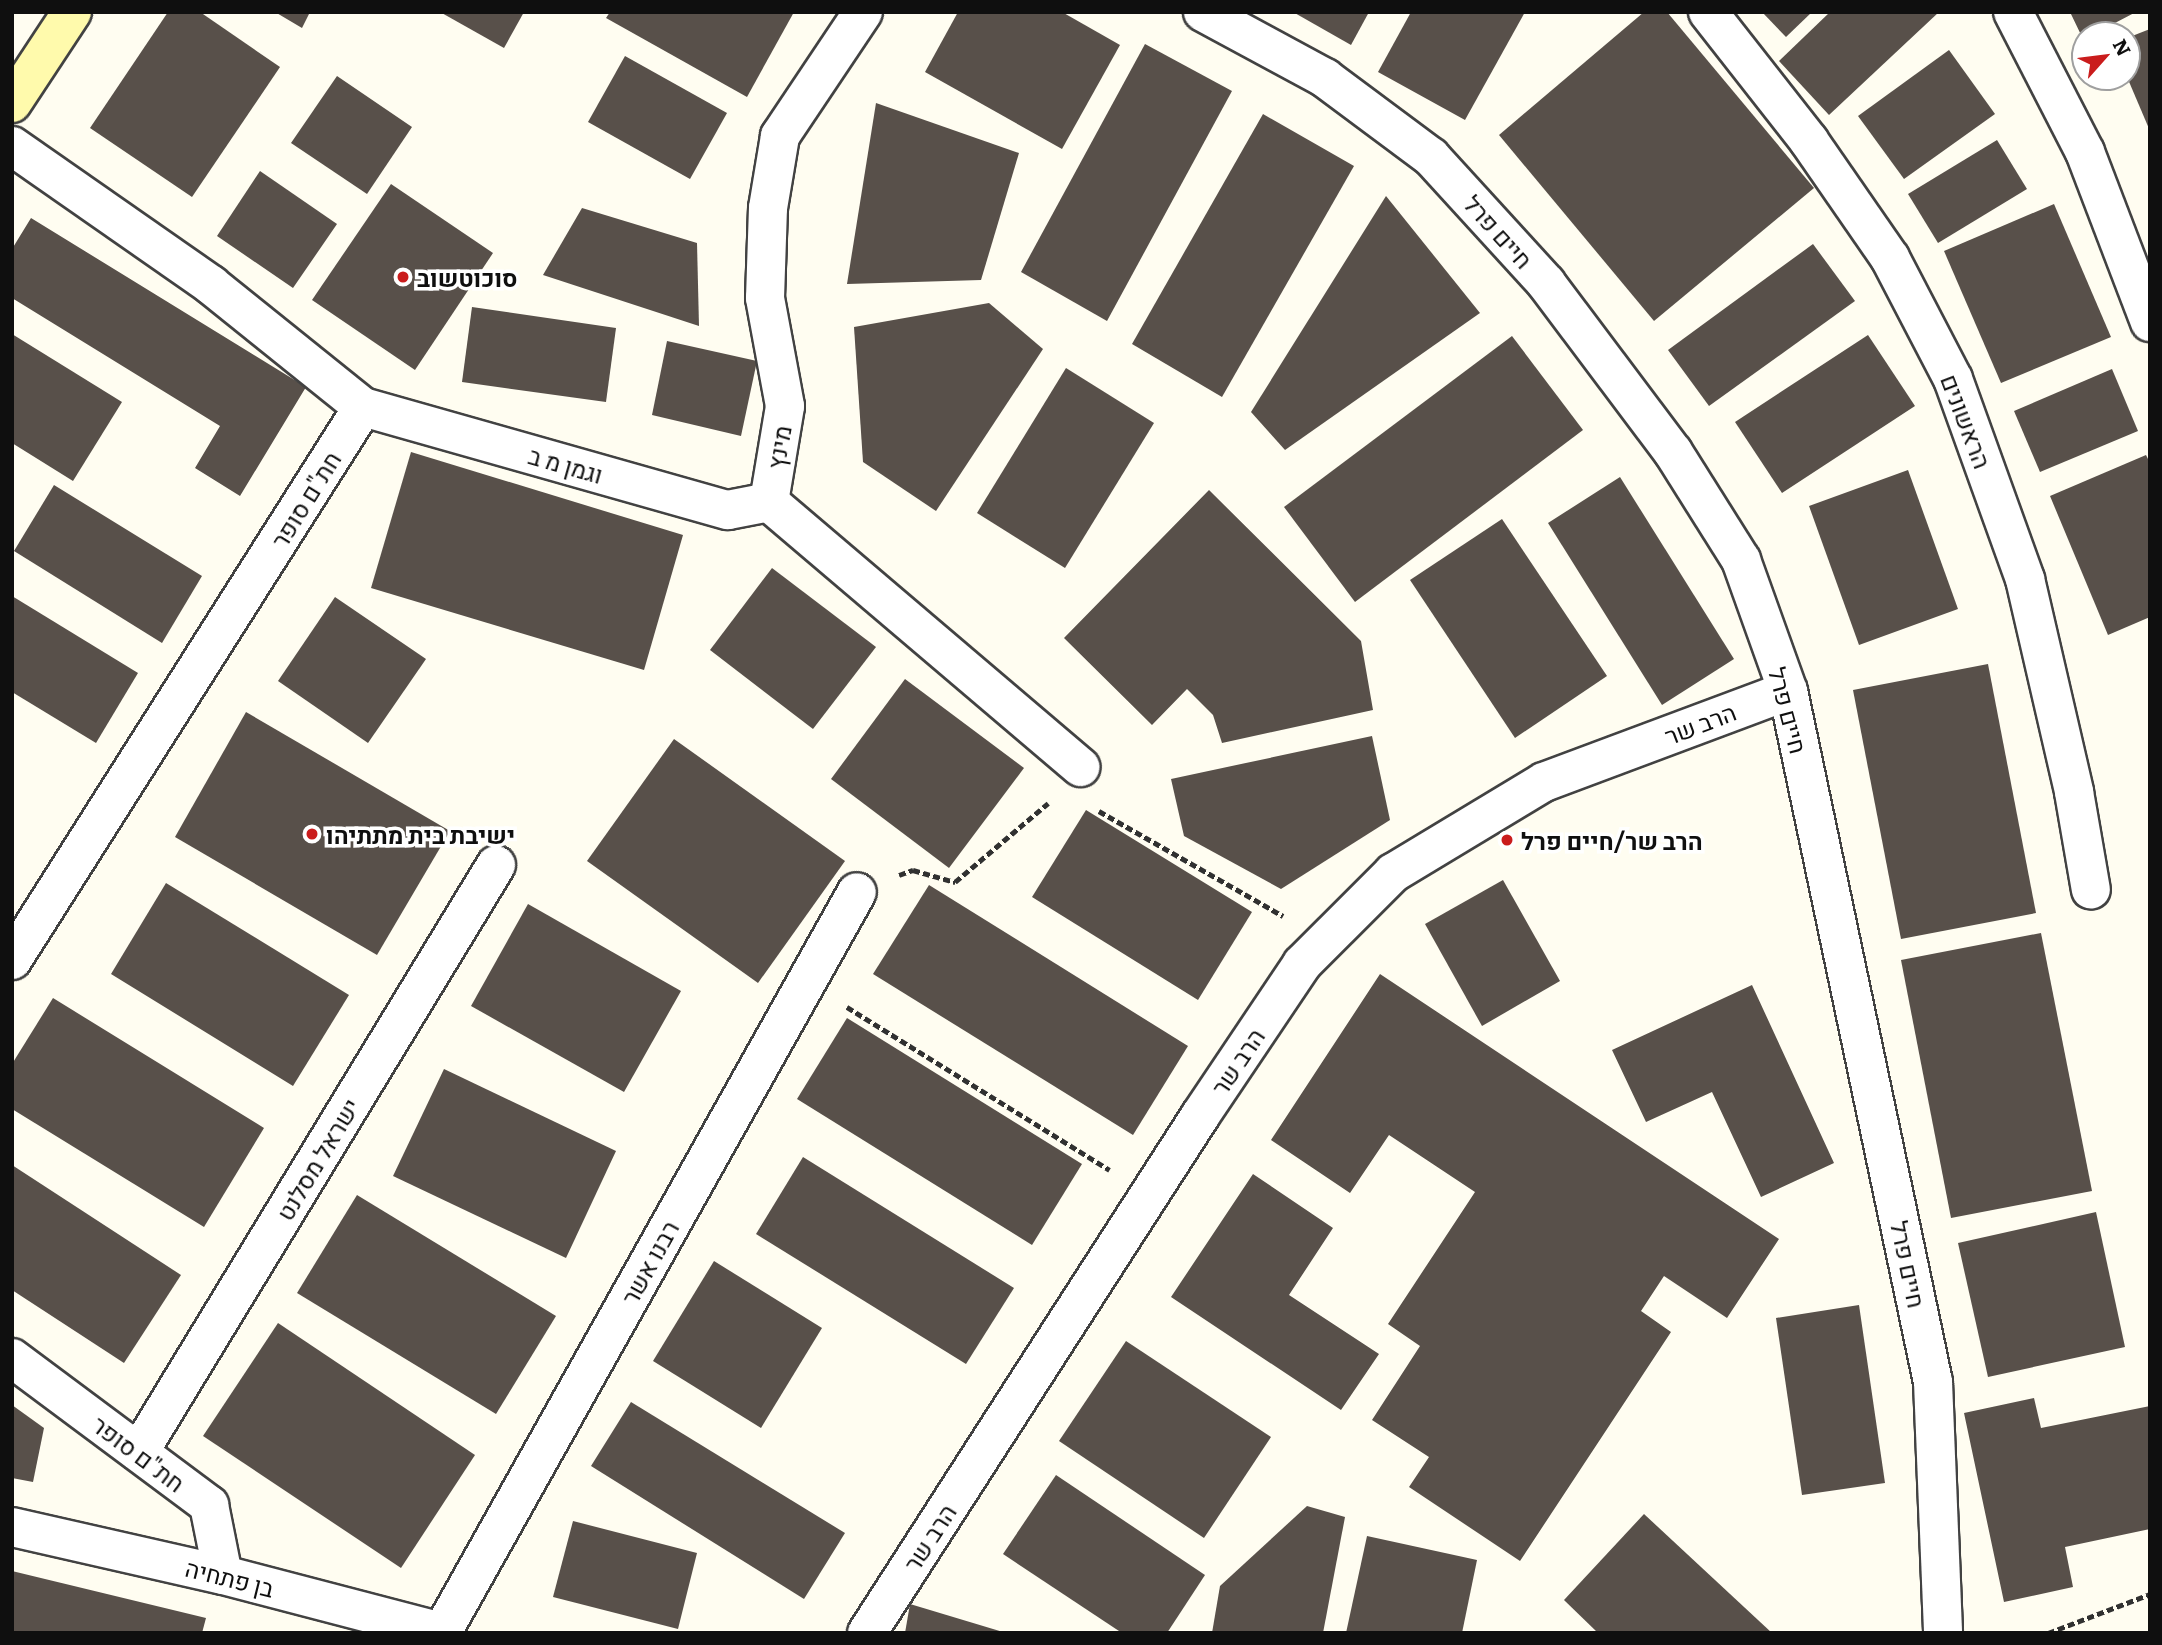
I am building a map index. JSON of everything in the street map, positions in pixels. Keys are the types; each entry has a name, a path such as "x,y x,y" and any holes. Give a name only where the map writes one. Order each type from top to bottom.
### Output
{"street":[{"path":"12,103 72,12"},
{"name":"מינץ","path":"863,12 780,136 768,208 765,298 785,406 769,502 1080,767"},
{"name":"חיים פרל","path":"1203,12 1325,78 1430,156 1546,283 1673,452 1741,559 1788,691 1933,1382 1943,1633"},
{"name":"הראשונים","path":"1709,12 1809,141 1889,257 1953,379 2025,579 2074,792 2091,890"},
{"path":"2013,12 2085,152 2150,321"},
{"path":"12,146 211,285 363,407"},
{"name":"וגמן מ ב","path":"363,407 727,510 769,502"},
{"name":"חת\"ם סופר","path":"12,960 363,407"},
{"name":"הרב שר","path":"867,1633 1149,1195 1302,964 1393,873 1544,782 1788,691"},
{"name":"ישראל מסלנט","path":"139,1452 496,865"},
{"name":"רבנו אשר","path":"444,1632 857,892"},
{"name":"חת\"ם סופר","path":"12,1358 209,1505 223,1574"},
{"name":"בן פתחיה","path":"12,1527 223,1574 444,1632"}],"path":[{"path":"857,892 912,870 956,882 1053,798"},
{"path":"1087,804 1326,940"},
{"path":"806,982 1149,1195"},
{"path":"2048,1633 2150,1594"}],"building":[{"path":"168,12 200,12 280,67 192,197 90,128"},
{"path":"275,12 310,12 302,28"},
{"path":"440,12 524,12 504,48"},
{"path":"610,12 794,12 747,97 606,18"},
{"path":"958,12 1062,12 1120,45 1062,149 925,72"},
{"path":"1293,12 1369,12 1351,45"},
{"path":"1411,12 1525,12 1465,120 1378,72"},
{"path":"1644,12 1667,12 1814,188 1654,321 1499,135"},
{"path":"1762,12 1812,12 1786,37"},
{"path":"1830,12 1939,12 1829,115 1779,61"},
{"path":"2070,12 2136,12 2119,21 2074,21"},
{"path":"2150,29 2150,131 2133,91 2141,91 2141,33"},
{"path":"1145,44 1232,91 1107,321 1021,272"},
{"path":"1949,50 1995,114 1904,179 1858,116"},
{"path":"625,56 727,113 690,179 588,122"},
{"path":"337,76 412,127 367,194 291,143"},
{"path":"876,103 1019,153 981,280 847,284"},
{"path":"1263,114 1354,166 1222,397 1132,344"},
{"path":"1997,140 2027,189 1938,243 1908,194"},
{"path":"260,171 337,224 293,288 217,236"},
{"name":"סוכוטשוב","path":"391,184 493,253 415,370 312,300"},
{"path":"1386,196 1480,313 1285,450 1251,412"},
{"path":"2054,204 2111,337 2001,383 1944,251"},
{"path":"582,208 697,243 699,326 543,275"},
{"path":"31,218 306,387 240,496 195,468 220,426 12,298 12,249"},
{"path":"1813,244 1855,301 1709,406 1668,350"},
{"path":"989,303 1043,349 936,511 863,462 854,327"},
{"path":"472,307 616,328 606,402 462,382"},
{"path":"12,334 122,402 73,481 12,443"},
{"path":"1868,335 1915,406 1782,493 1735,422"},
{"path":"1512,336 1583,430 1355,602 1284,507"},
{"path":"667,341 757,361 741,436 652,415"},
{"path":"1066,368 1154,423 1065,568 977,513"},
{"path":"2112,369 2138,431 2040,472 2014,411"},
{"path":"411,452 683,535 644,670 371,588"},
{"path":"2146,455 2150,463 2150,617 2108,635 2050,496"},
{"path":"1908,470 1958,609 1859,645 1809,506"},
{"path":"1620,477 1734,659 1662,705 1548,523"},
{"path":"54,485 202,576 162,643 14,551"},
{"path":"1209,490 1361,641 1373,710 1222,743 1213,715 1187,689 1152,725 1064,638"},
{"path":"1502,519 1607,676 1515,738 1410,580"},
{"path":"772,568 876,647 813,729 710,650"},
{"path":"12,596 138,673 96,743 12,692"},
{"path":"335,597 426,659 368,743 278,681"},
{"path":"1988,664 2036,913 1901,939 1853,690"},
{"path":"905,679 1024,768 949,868 831,779"},
{"name":"ישיבת בית מתתיהו","path":"246,712 450,831 377,955 175,837"},
{"path":"1372,736 1390,820 1281,889 1184,836 1171,779"},
{"path":"674,739 845,861 758,983 587,861"},
{"path":"1086,810 1252,912 1198,1000 1032,897"},
{"path":"1503,880 1560,981 1482,1026 1425,924"},
{"path":"166,883 349,995 293,1086 111,974"},
{"path":"929,885 1188,1046 1133,1135 873,974"},
{"path":"528,904 681,991 624,1092 471,1006"},
{"path":"2041,933 2092,1191 1951,1218 1901,960"},
{"path":"1380,974 1779,1239 1727,1318 1664,1276 1641,1311 1671,1332 1520,1561 1409,1487 1429,1457 1372,1420 1420,1346 1388,1324 1475,1192 1389,1135 1350,1193 1271,1140"},
{"path":"1752,985 1834,1163 1761,1197 1712,1092 1646,1122 1612,1050"},
{"path":"53,998 264,1128 204,1227 12,1109 12,1064"},
{"path":"847,1018 1082,1164 1032,1245 797,1099"},
{"path":"444,1069 616,1151 566,1258 393,1176"},
{"path":"803,1157 1014,1288 966,1364 756,1234"},
{"path":"12,1165 181,1275 124,1363 12,1290"},
{"path":"1253,1174 1333,1228 1289,1295 1379,1354 1341,1410 1171,1297"},
{"path":"357,1195 556,1316 496,1414 297,1293"},
{"path":"2096,1212 2125,1347 1988,1377 1958,1243"},
{"path":"714,1261 822,1328 761,1428 653,1361"},
{"path":"1859,1305 1885,1483 1802,1495 1776,1318"},
{"path":"278,1323 475,1455 401,1568 203,1436"},
{"path":"1126,1341 1271,1437 1204,1538 1059,1441"},
{"path":"2034,1398 2041,1428 2150,1406 2150,1529 2065,1547 2073,1587 2004,1602 1964,1413"},
{"path":"631,1402 845,1533 804,1599 591,1466"},
{"path":"12,1405 44,1428 33,1482 12,1478"},
{"path":"1056,1475 1205,1575 1167,1633 1122,1633 1003,1554"},
{"path":"1307,1506 1345,1517 1323,1633 1212,1633 1220,1586"},
{"path":"1644,1514 1772,1633 1598,1633 1564,1600"},
{"path":"573,1521 697,1553 678,1629 553,1597"},
{"path":"1367,1536 1477,1560 1462,1633 1346,1633"},
{"path":"12,1571 206,1618 202,1633 12,1633"},
{"path":"910,1604 1003,1632 1003,1633 905,1633"}],"place":[{"name":"סוכוטשוב","path":"403,277"},
{"name":"ישיבת בית מתתיהו","path":"312,834"},
{"name":"הרב שר/חיים פרל","path":"1507,840"}]}
